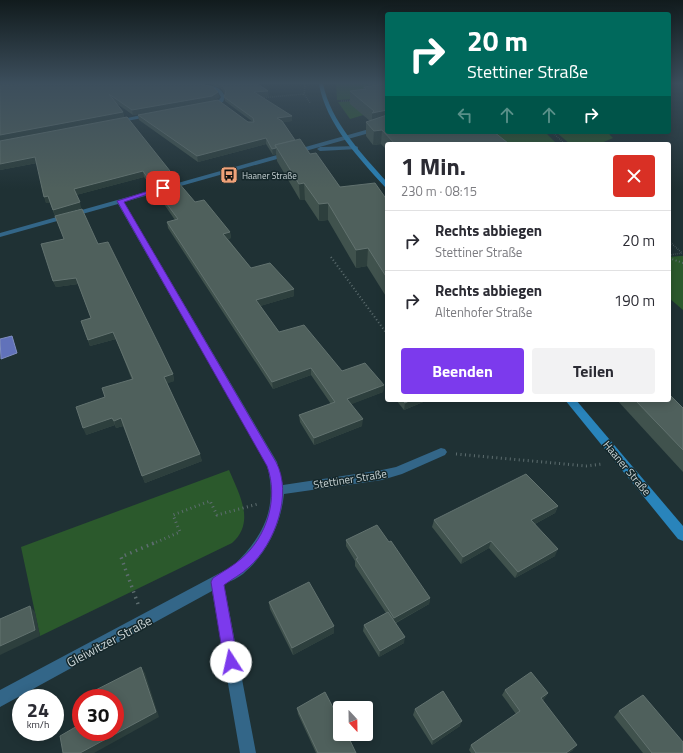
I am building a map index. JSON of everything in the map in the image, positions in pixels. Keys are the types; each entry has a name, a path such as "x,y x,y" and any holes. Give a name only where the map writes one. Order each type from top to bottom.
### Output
{"main road":[{"path":"336,119 368,164 385,184"},
{"name":"Haaner Straße","path":"572,402 683,535"}],"street":[{"path":"110,122 127,119"},
{"path":"0,235 385,127"},
{"path":"296,151 356,148"},
{"path":"120,201 273,465 277,478 278,495 269,530 263,541 246,563 217,582 248,753"},
{"name":"Stettiner Straße","path":"278,495 398,471 441,452"},
{"name":"Gleiwitzer Straße","path":"0,699 217,582"}],"path":[{"path":"554,134 563,142"},
{"path":"671,243 683,253"},
{"path":"671,255 683,253"},
{"path":"331,257 385,331"},
{"path":"671,259 683,263"},
{"path":"441,452 467,456 586,466 623,463"},
{"path":"144,622 121,557 180,532 173,515 210,501 217,515 278,495"}],"green space":[{"path":"458,134 547,134 555,142 468,142"},
{"path":"558,134 609,134 613,138 604,142 568,142"},
{"path":"683,256 683,310 671,300 671,257"},
{"path":"229,470 241,498 244,517 243,526 239,535 232,543 40,636 21,547"}],"water":[{"path":"12,336 17,353 1,359 0,339"}],"building":[{"path":"0,119 85,119 0,135"},
{"path":"116,119 129,119 174,176 151,183 143,171 74,189 80,202 53,210 48,196 44,197 35,157 0,164 0,141"},
{"path":"144,119 244,119 248,122 254,122 253,119 279,119 282,121 295,140 275,145 276,148 272,149 266,138 197,156"},
{"path":"375,119 385,119 385,133 382,130 374,131 366,122"},
{"path":"386,134 497,134 507,142 393,142"},
{"path":"300,139 310,154 316,153 340,187 375,183 385,197 385,275 368,248 356,250 328,203 319,204 304,183 299,184 275,145"},
{"path":"178,182 195,202 204,200 230,232 223,234 251,268 270,263 294,289 256,300 279,332 304,325 342,371 365,363 384,385 347,399 363,419 314,438 299,415 335,402 311,368 272,382 167,222 178,219 155,188"},
{"path":"82,209 98,244 108,242 160,347 173,374 164,377 200,454 142,476 121,418 114,421 112,418 83,428 76,407 105,397 102,388 133,379 113,332 88,340 81,321 91,318 76,278 53,281 41,244 64,239 55,216"},
{"path":"671,396 683,408 683,450 637,402 671,402"},
{"path":"526,474 558,506 531,520 558,549 518,572 491,541 463,557 434,520"},
{"path":"377,525 389,542 391,541 430,598 394,618 356,559 358,558 346,540"},
{"path":"309,582 334,626 292,648 269,602"},
{"path":"30,606 35,630 0,646 0,619"},
{"path":"388,612 405,637 380,651 364,625"},
{"path":"141,667 156,712 124,729 124,689 98,689"},
{"path":"531,672 548,693 541,698 577,745 566,753 476,753 471,745 520,711 505,690"},
{"path":"443,691 462,721 433,740 415,709"},
{"path":"325,692 333,707 333,741 350,741 356,753 318,753 297,708"},
{"path":"643,695 683,742 683,753 652,753 619,711"},
{"path":"72,729 72,741 102,741 80,753 63,753 61,741 64,741 64,734"}],"place":[{"name":"Haaner Straße","path":"229,175"}],"route":[{"path":"163,188 120,201 273,465 279,490 276,509 269,530 263,541 246,563 238,570 217,582 231,662"}]}
